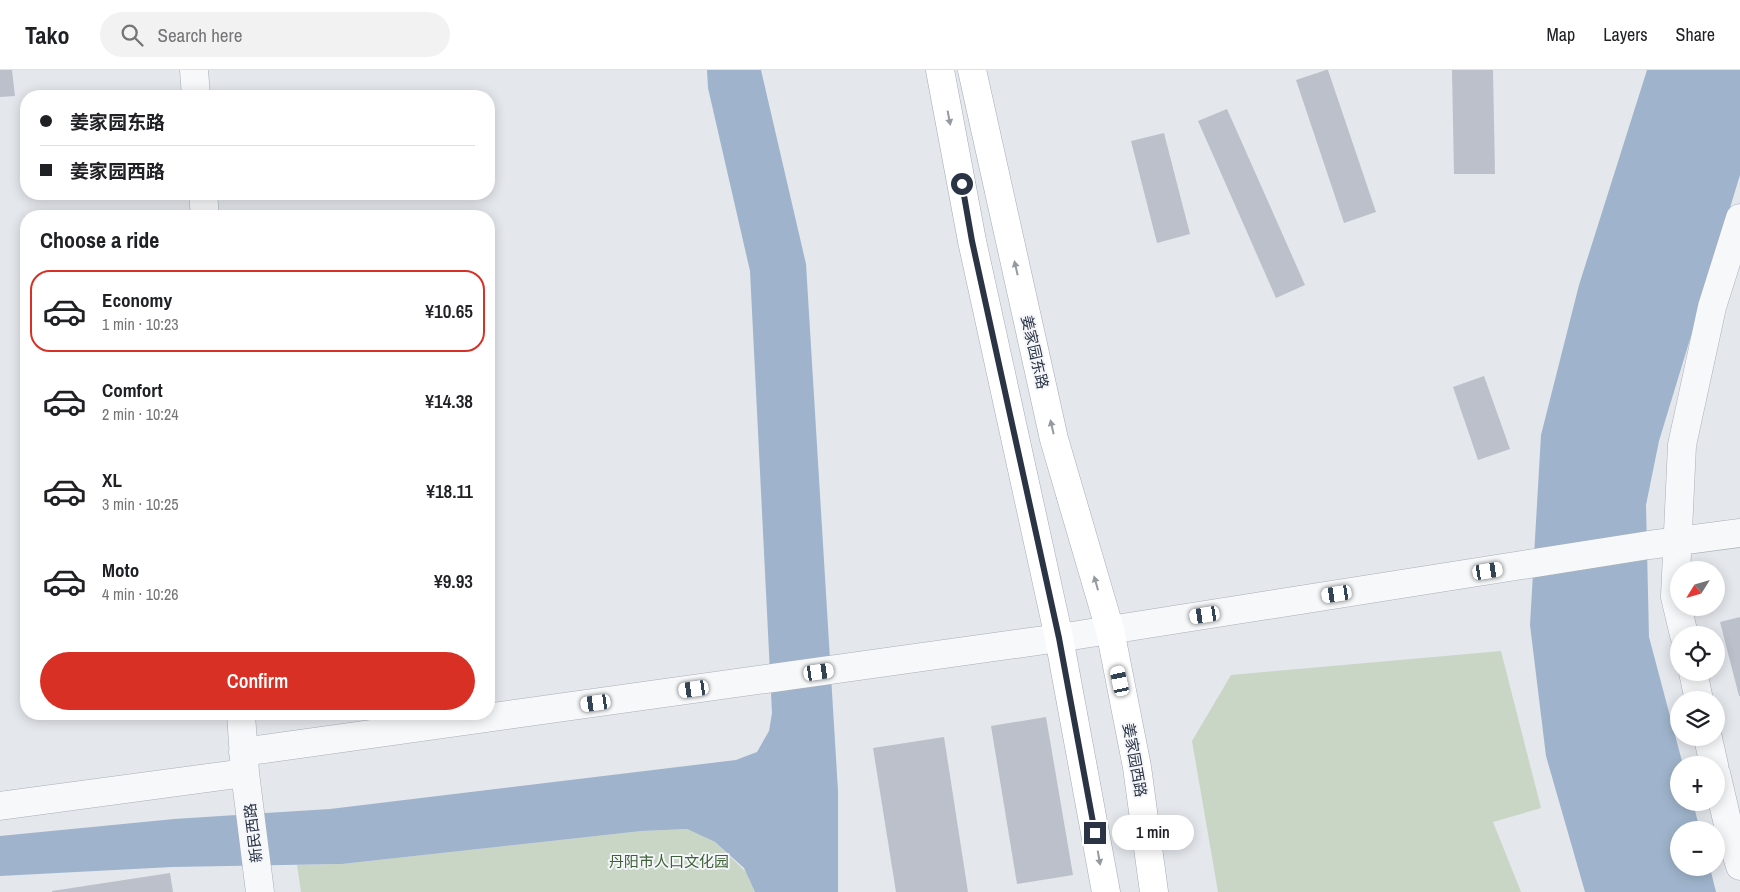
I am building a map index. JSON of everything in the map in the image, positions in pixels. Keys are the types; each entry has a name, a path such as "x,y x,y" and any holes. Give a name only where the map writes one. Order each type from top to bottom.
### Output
{"main road":[{"path":"940,70 972,241 1059,638 1106,892"},
{"name":"姜家园东路","path":"972,70 1054,439 1110,630"},
{"name":"姜家园西路","path":"1110,630 1137,767 1154,892"}],"street":[{"path":"194,70 196,90"},
{"path":"1682,626 1675,597 1682,444 1712,307 1740,218"},
{"path":"0,806 245,771 734,684 1059,638 1648,545 1740,533"},
{"name":"新民西路","path":"241,720 260,892"},
{"path":"1725,811 1740,866"}],"green space":[{"path":"1501,651 1541,808 1493,822 1521,892 1218,892 1192,741 1231,675"},
{"name":"丹阳市人口文化园","path":"687,829 715,842 746,872 755,892 301,892 297,865 342,864 642,831"}],"water":[{"path":"707,70 761,70 806,264 838,791 838,892 755,892 744,868 715,842 687,829 642,831 342,864 172,867 0,876 0,836 174,819 330,809 736,760 757,752 769,731 772,713 750,271 708,88"},
{"path":"1647,70 1740,70 1740,175 1659,441 1646,505 1649,637 1670,716 1670,746 1678,746 1681,756 1670,756 1670,811 1695,811 1698,821 1670,821 1670,876 1712,876 1716,892 1585,892 1546,756 1530,625 1541,435 1579,285"}],"building":[{"path":"0,70 12,70 15,96 0,97"},
{"path":"1328,70 1376,212 1344,223 1296,80"},
{"path":"1452,70 1493,70 1495,174 1454,174"},
{"path":"1227,109 1305,285 1276,298 1198,121"},
{"path":"1164,133 1190,234 1157,243 1131,141"},
{"path":"1484,376 1510,449 1478,460 1453,387"},
{"path":"1740,617 1740,696 1725,641 1725,626 1721,626 1720,622"},
{"path":"1046,717 1073,875 1017,884 991,726"},
{"path":"944,737 968,892 896,892 873,748"},
{"path":"170,873 173,892 52,892 52,891"}],"route":[{"path":"962,184 972,241 1059,638 1095,833"}]}
